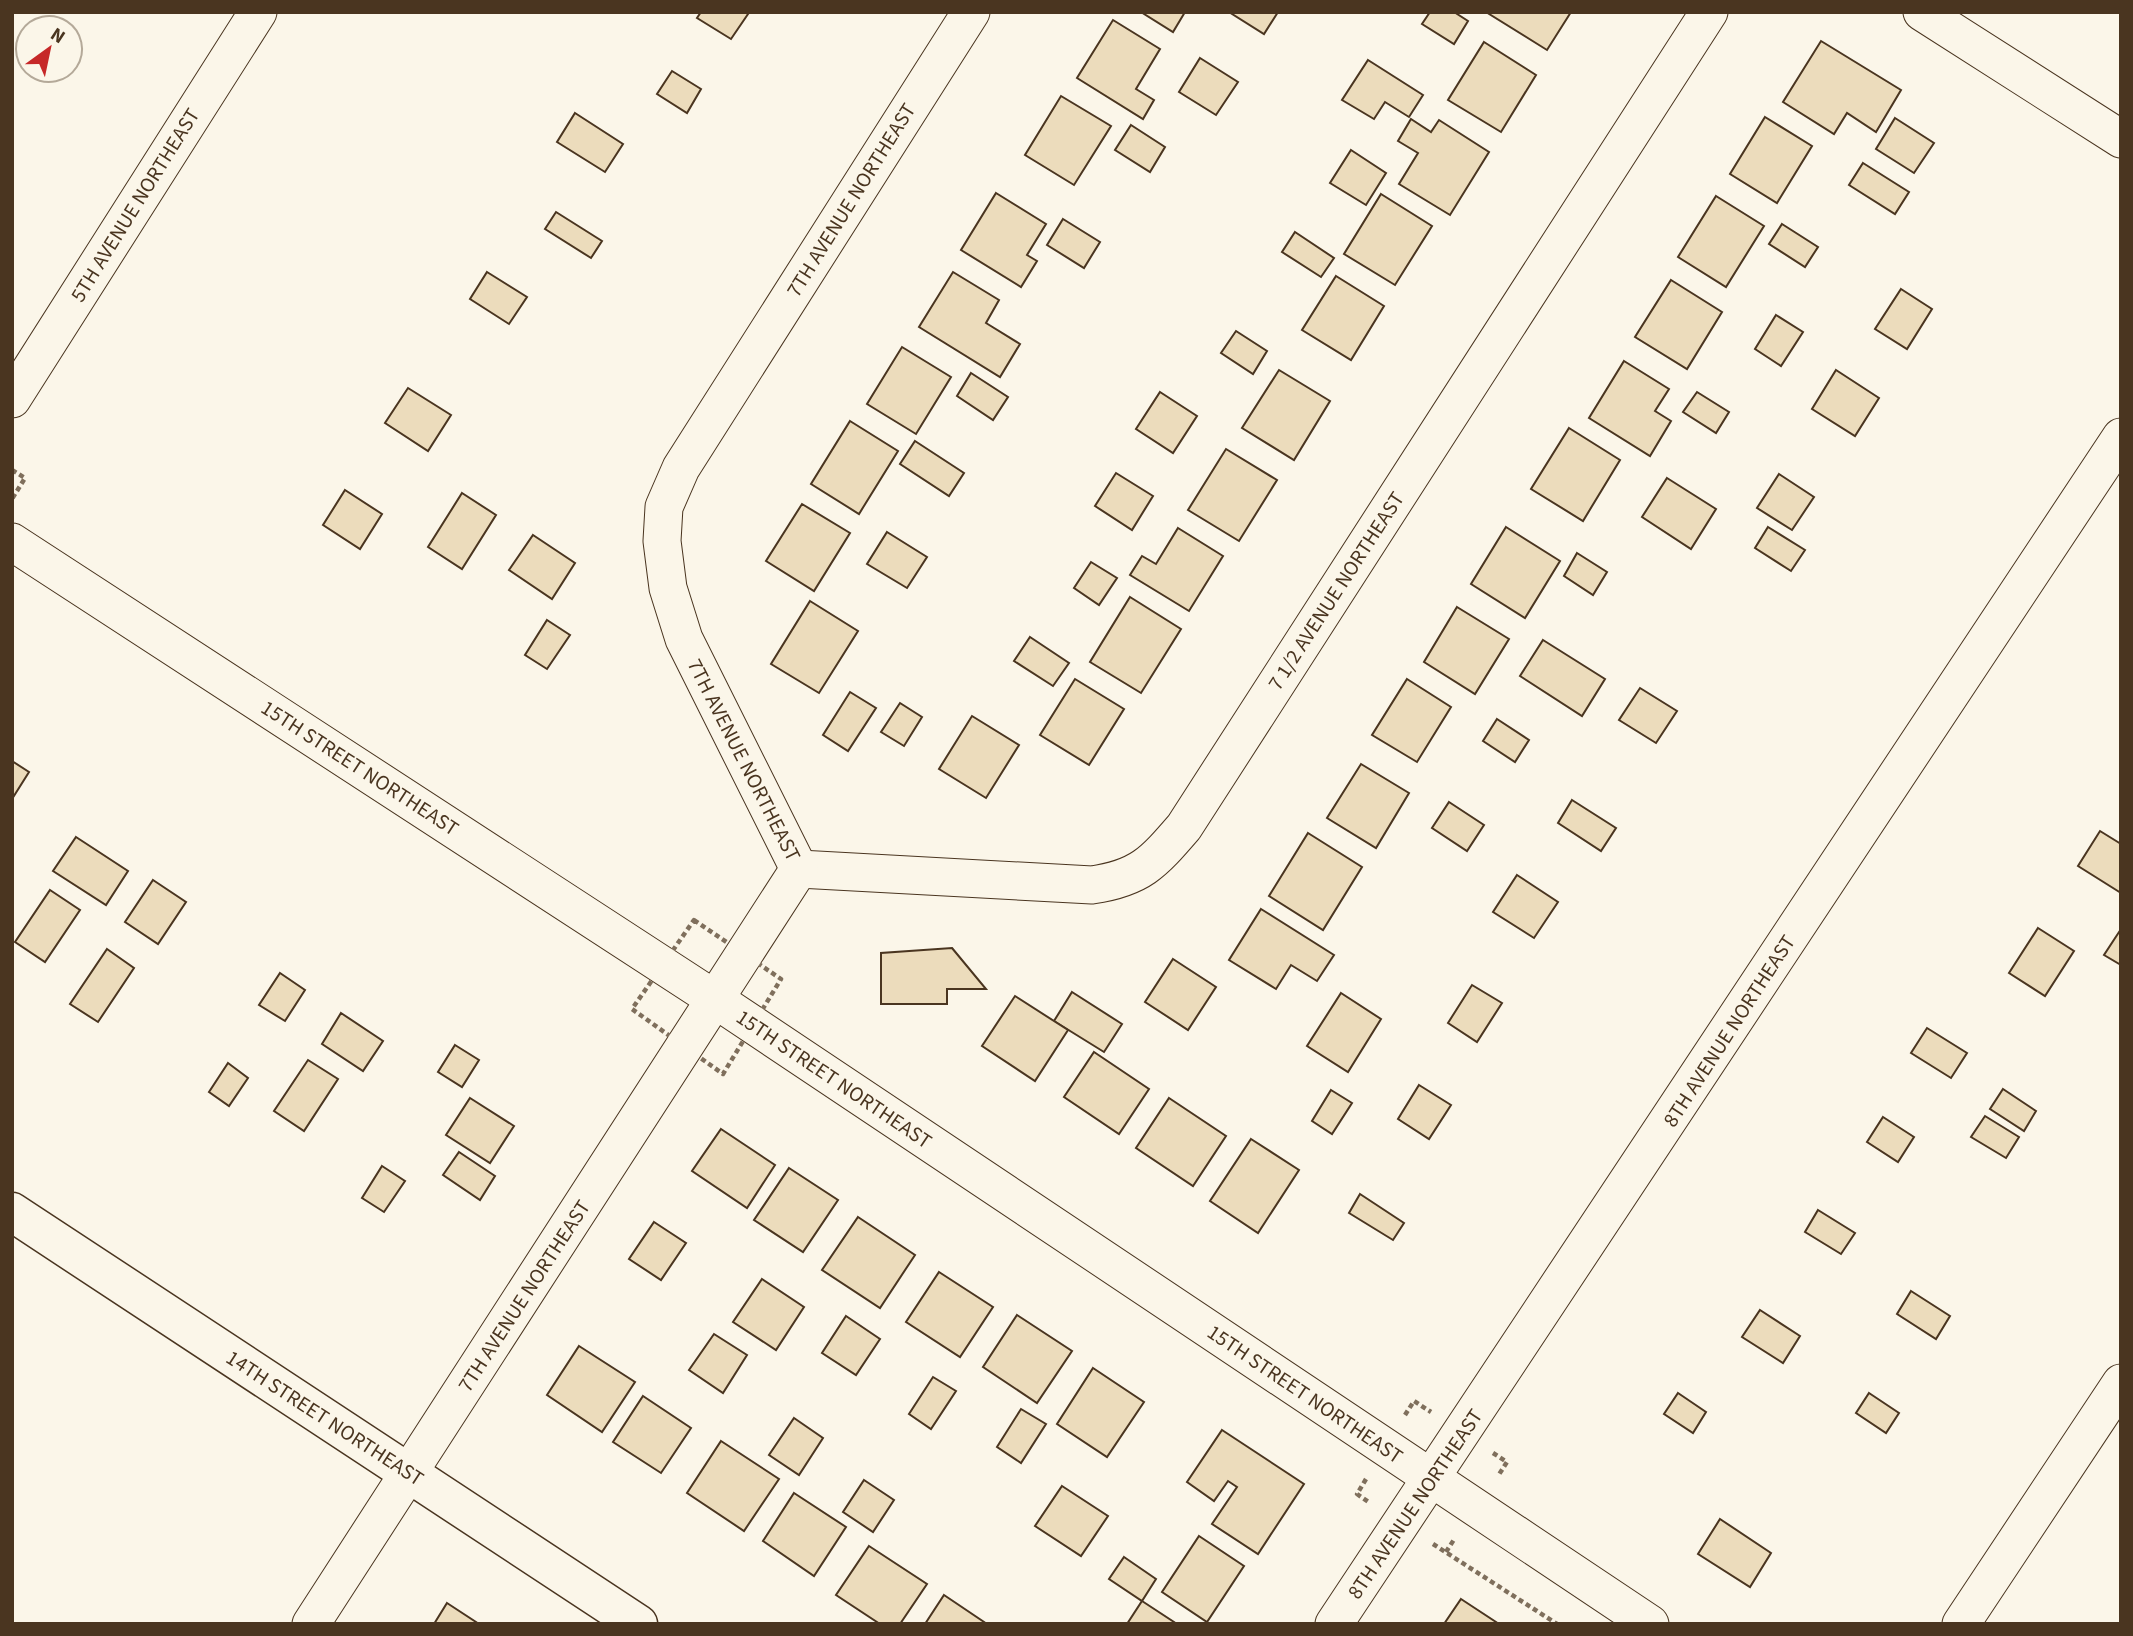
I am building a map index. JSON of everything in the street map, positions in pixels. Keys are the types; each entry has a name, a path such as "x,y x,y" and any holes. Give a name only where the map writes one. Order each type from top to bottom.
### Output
{"main road":[{"name":"14TH STREET NORTHEAST","path":"12,1212 638,1624"}],"street":[{"name":"5TH AVENUE NORTHEAST","path":"12,399 258,12"},
{"name":"7TH AVENUE NORTHEAST","path":"311,1624 799,869 684,639 667,588 662,541 664,507 681,468 971,12"},
{"name":"7 1/2 AVENUE NORTHEAST","path":"799,869 1091,886 1123,881 1152,864 1184,827 1709,12"},
{"path":"1922,12 2121,139"},
{"name":"8TH AVENUE NORTHEAST","path":"1334,1624 1433,1479 2121,437"},
{"name":"15TH STREET NORTHEAST","path":"12,542 716,1000 1650,1624"},
{"path":"1961,1624 2121,1383"}],"path":[{"path":"12,470 25,478 12,499"},
{"path":"1446,1552 1556,1624"}],"building":[{"path":"701,12 748,14 731,39 697,18"},
{"path":"1141,12 1185,12 1173,32"},
{"path":"1229,12 1278,12 1264,34"},
{"path":"1430,12 1454,12 1468,21 1454,44 1422,24"},
{"path":"1486,12 1571,12 1547,50"},
{"path":"1113,20 1160,49 1136,89 1154,100 1143,119 1077,78"},
{"path":"1821,41 1901,90 1876,132 1847,113 1834,134 1783,102"},
{"path":"1484,42 1536,75 1501,132 1448,100"},
{"path":"1200,58 1238,82 1216,115 1179,92"},
{"path":"1368,60 1423,95 1409,117 1385,102 1374,119 1342,100"},
{"path":"672,71 701,89 687,113 657,94"},
{"path":"1061,96 1111,126 1074,185 1025,155"},
{"path":"575,113 623,144 605,172 557,142"},
{"path":"1765,117 1812,146 1777,203 1730,174"},
{"path":"1895,118 1934,143 1914,173 1876,149"},
{"path":"1411,119 1431,132 1439,120 1489,152 1450,215 1399,184 1418,153 1398,141"},
{"path":"1131,125 1165,147 1150,172 1115,150"},
{"path":"1351,150 1386,173 1366,205 1330,183"},
{"path":"1863,163 1909,192 1895,214 1849,185"},
{"path":"996,193 1046,224 1027,255 1037,261 1021,287 961,250"},
{"path":"1381,194 1432,226 1395,285 1344,254"},
{"path":"1716,196 1764,226 1726,287 1678,257"},
{"path":"556,212 602,241 591,258 545,229"},
{"path":"1063,219 1100,242 1084,268 1047,245"},
{"path":"1782,224 1818,247 1805,267 1769,244"},
{"path":"1295,232 1334,258 1321,277 1282,252"},
{"path":"487,272 527,297 509,324 470,299"},
{"path":"953,272 999,300 986,323 1020,344 1000,377 919,327"},
{"path":"1336,276 1384,306 1351,360 1302,330"},
{"path":"1671,280 1722,312 1687,369 1635,337"},
{"path":"1901,289 1932,309 1907,349 1875,329"},
{"path":"1776,315 1803,332 1781,366 1755,349"},
{"path":"1236,331 1267,351 1253,374 1221,353"},
{"path":"902,347 951,377 916,434 867,404"},
{"path":"1624,361 1669,389 1655,411 1671,421 1650,456 1589,418"},
{"path":"1279,370 1330,401 1294,460 1242,428"},
{"path":"1836,370 1879,398 1855,436 1812,409"},
{"path":"971,373 1008,397 993,420 957,396"},
{"path":"408,388 451,415 428,451 385,423"},
{"path":"1160,392 1197,416 1173,453 1136,429"},
{"path":"1697,392 1729,412 1716,433 1683,412"},
{"path":"850,421 898,451 859,514 811,484"},
{"path":"1569,428 1620,460 1583,521 1531,489"},
{"path":"915,441 964,473 949,496 900,464"},
{"path":"1226,449 1277,480 1239,541 1188,510"},
{"path":"1116,473 1153,496 1132,530 1095,506"},
{"path":"1779,474 1814,497 1792,530 1757,508"},
{"path":"1667,478 1716,509 1691,549 1642,517"},
{"path":"345,490 382,514 360,549 323,525"},
{"path":"462,493 496,515 462,569 428,547"},
{"path":"802,504 850,533 814,591 766,561"},
{"path":"1506,527 1560,561 1525,618 1471,584"},
{"path":"1768,527 1805,550 1791,571 1755,548"},
{"path":"1178,528 1223,556 1189,611 1130,575 1142,556 1156,564"},
{"path":"887,532 927,557 907,588 867,564"},
{"path":"533,535 575,563 552,599 509,570"},
{"path":"1577,553 1607,572 1593,595 1564,576"},
{"path":"1091,562 1117,578 1099,605 1074,588"},
{"path":"1130,597 1181,629 1141,693 1090,662"},
{"path":"810,601 858,631 819,693 771,664"},
{"path":"1457,607 1509,639 1475,694 1424,662"},
{"path":"547,620 570,635 547,669 525,655"},
{"path":"1030,637 1069,663 1053,686 1014,661"},
{"path":"1543,640 1605,679 1582,716 1520,676"},
{"path":"1075,679 1124,709 1089,765 1040,735"},
{"path":"1407,679 1451,707 1417,762 1372,735"},
{"path":"1640,688 1677,711 1656,743 1619,720"},
{"path":"850,692 876,708 848,751 823,735"},
{"path":"900,703 922,717 904,746 881,732"},
{"path":"972,716 1019,745 986,798 939,769"},
{"path":"1497,719 1529,740 1515,762 1483,741"},
{"path":"12,761 29,772 12,799"},
{"path":"1361,764 1409,793 1376,848 1327,818"},
{"path":"1572,800 1616,828 1601,851 1558,823"},
{"path":"1449,802 1484,825 1467,851 1432,828"},
{"path":"2100,831 2121,844 2121,893 2078,866"},
{"path":"1308,833 1362,867 1323,930 1269,896"},
{"path":"76,837 128,871 106,905 53,871"},
{"path":"1517,875 1558,902 1534,938 1493,912"},
{"path":"153,880 186,902 158,944 125,922"},
{"path":"50,890 80,910 45,962 15,942"},
{"path":"1261,909 1334,955 1317,981 1291,965 1276,989 1229,960"},
{"path":"2038,928 2074,951 2045,996 2009,973"},
{"path":"2121,929 2121,965 2104,955"},
{"path":"952,948 986,989 947,989 947,1004 881,1004 881,953"},
{"path":"107,949 134,968 98,1022 70,1004"},
{"path":"1173,959 1216,987 1188,1030 1145,1002"},
{"path":"280,973 305,990 285,1021 259,1005"},
{"path":"1472,985 1502,1003 1477,1042 1448,1023"},
{"path":"1072,992 1122,1024 1104,1052 1054,1021"},
{"path":"1341,993 1381,1019 1348,1072 1307,1046"},
{"path":"1015,996 1068,1030 1035,1081 982,1046"},
{"path":"341,1013 383,1041 363,1071 322,1044"},
{"path":"1927,1028 1967,1053 1951,1078 1911,1053"},
{"path":"455,1045 479,1060 462,1087 438,1072"},
{"path":"1094,1052 1149,1089 1119,1134 1064,1097"},
{"path":"308,1060 338,1079 304,1131 274,1111"},
{"path":"228,1063 248,1078 229,1106 209,1092"},
{"path":"1419,1085 1451,1105 1429,1139 1398,1119"},
{"path":"2003,1089 2036,1111 2024,1131 1990,1109"},
{"path":"1331,1090 1352,1103 1332,1134 1312,1121"},
{"path":"470,1098 514,1126 490,1163 446,1135"},
{"path":"1169,1098 1226,1136 1193,1186 1136,1148"},
{"path":"1985,1116 2019,1137 2006,1158 1971,1137"},
{"path":"1883,1117 1914,1137 1898,1162 1867,1142"},
{"path":"721,1129 775,1165 747,1208 692,1171"},
{"path":"1251,1139 1299,1170 1258,1233 1210,1201"},
{"path":"459,1152 495,1176 480,1200 443,1175"},
{"path":"382,1166 405,1181 384,1212 362,1198"},
{"path":"789,1168 838,1200 803,1252 754,1220"},
{"path":"1360,1194 1404,1223 1393,1240 1349,1213"},
{"path":"1818,1210 1855,1233 1841,1254 1805,1232"},
{"path":"858,1217 915,1255 880,1308 822,1270"},
{"path":"654,1222 686,1243 661,1280 629,1259"},
{"path":"939,1272 993,1307 960,1357 906,1322"},
{"path":"762,1279 804,1307 776,1350 733,1322"},
{"path":"1911,1291 1950,1316 1936,1339 1897,1314"},
{"path":"1760,1310 1800,1336 1783,1363 1742,1337"},
{"path":"1017,1315 1072,1351 1037,1403 983,1367"},
{"path":"846,1316 880,1339 856,1375 822,1353"},
{"path":"714,1334 747,1355 723,1393 689,1370"},
{"path":"579,1346 635,1382 602,1432 547,1395"},
{"path":"1093,1368 1144,1402 1107,1457 1057,1424"},
{"path":"933,1377 956,1391 931,1429 909,1414"},
{"path":"1678,1393 1706,1412 1693,1433 1664,1414"},
{"path":"1869,1393 1899,1413 1886,1433 1856,1413"},
{"path":"643,1396 691,1428 661,1473 613,1442"},
{"path":"1021,1409 1046,1424 1021,1463 997,1447"},
{"path":"794,1418 823,1438 799,1475 769,1455"},
{"path":"1222,1430 1304,1484 1258,1554 1212,1524 1237,1487 1228,1481 1214,1501 1187,1482"},
{"path":"721,1441 779,1479 744,1531 687,1493"},
{"path":"864,1480 894,1500 873,1532 843,1512"},
{"path":"1062,1486 1108,1516 1081,1556 1035,1526"},
{"path":"794,1493 846,1527 814,1576 763,1541"},
{"path":"1720,1519 1771,1553 1750,1587 1698,1554"},
{"path":"1199,1536 1244,1566 1207,1622 1162,1592"},
{"path":"869,1546 927,1584 900,1624 880,1624 836,1595"},
{"path":"1124,1557 1156,1579 1142,1601 1109,1579"},
{"path":"944,1595 987,1624 925,1624"},
{"path":"1461,1599 1499,1624 1444,1624"},
{"path":"1142,1601 1177,1624 1127,1624"},
{"path":"447,1603 479,1624 434,1624"}]}
